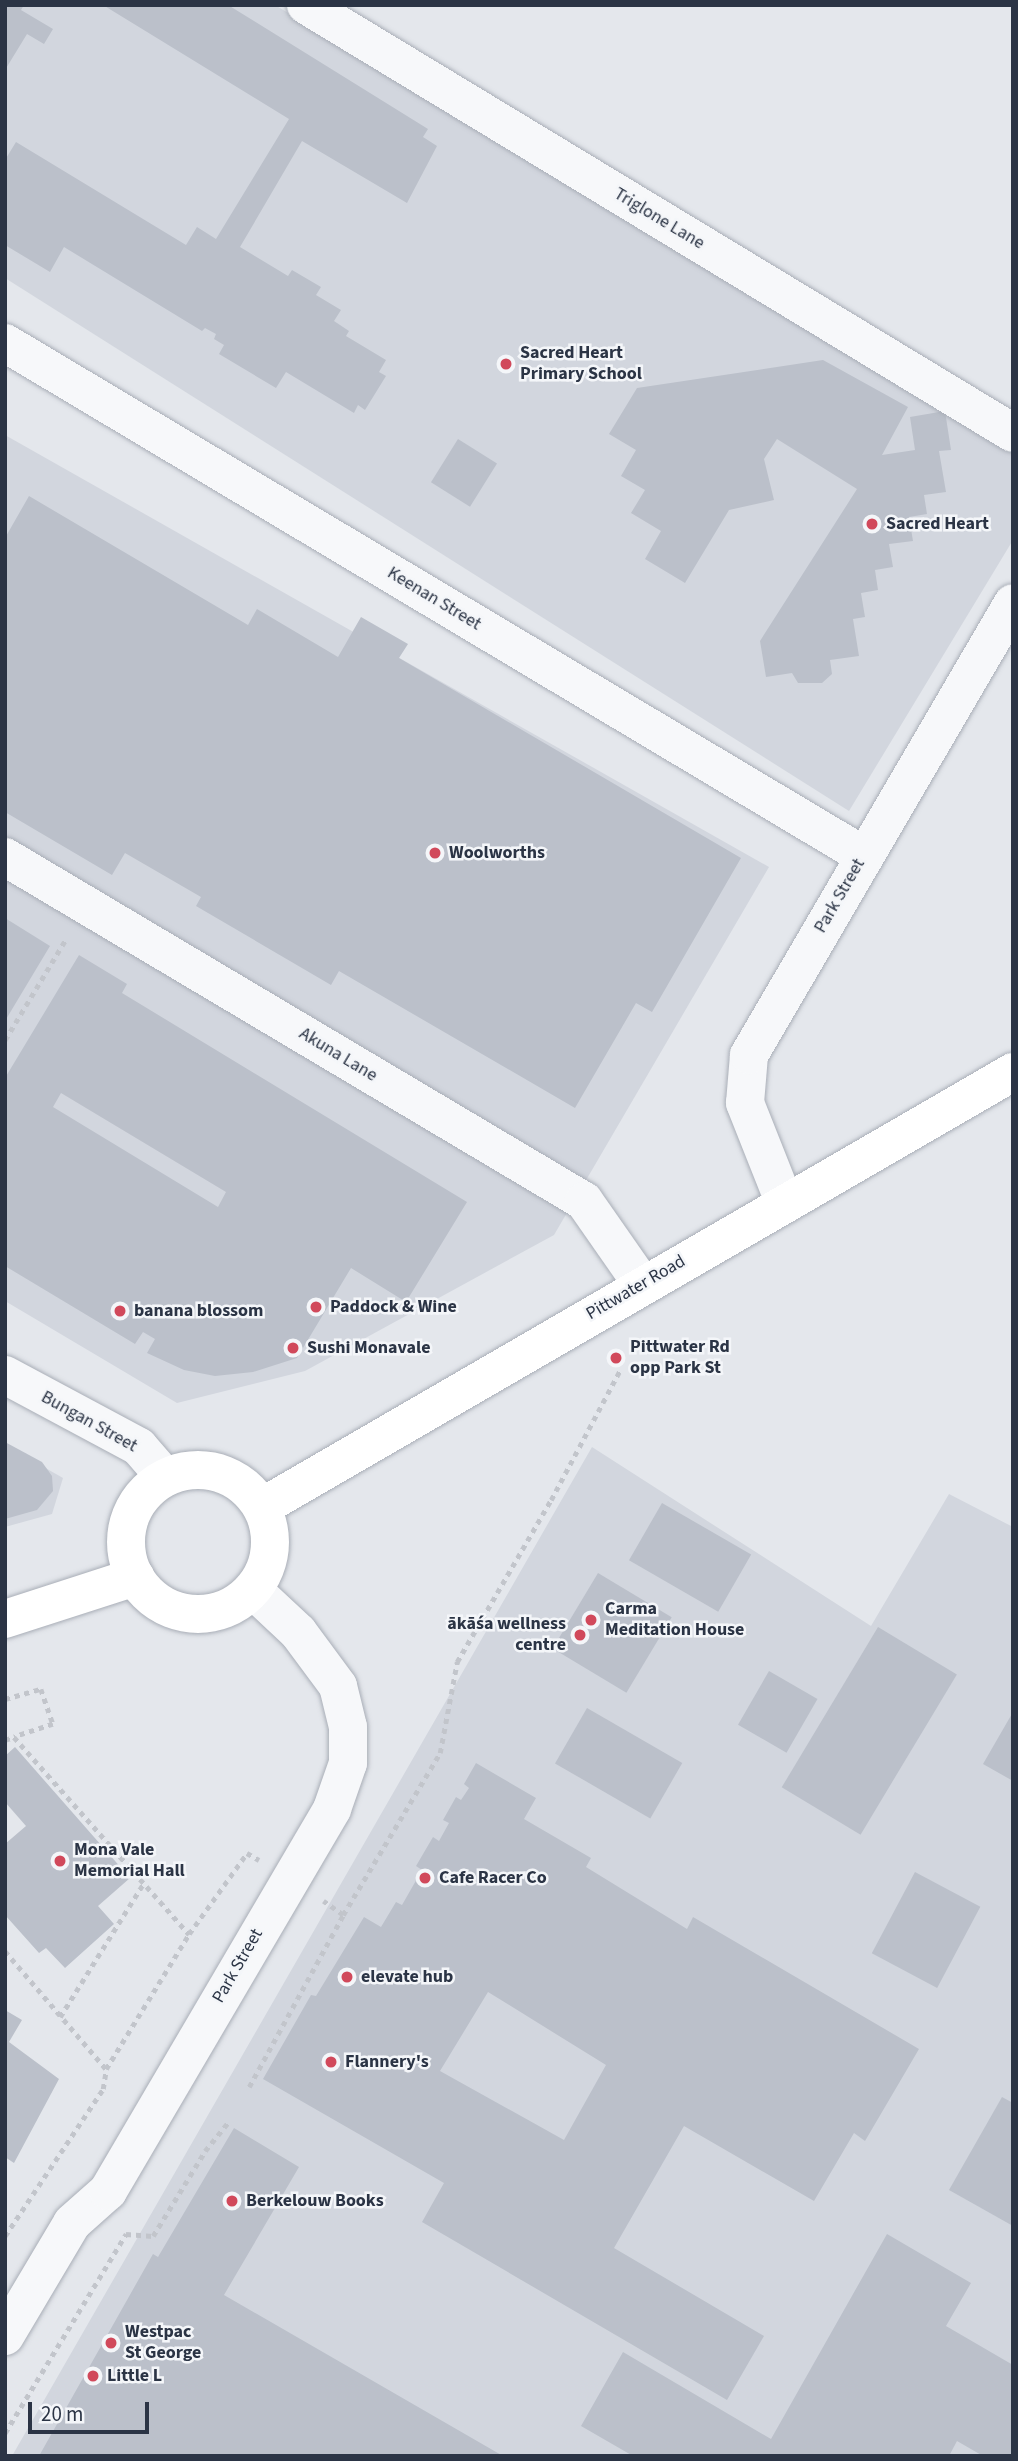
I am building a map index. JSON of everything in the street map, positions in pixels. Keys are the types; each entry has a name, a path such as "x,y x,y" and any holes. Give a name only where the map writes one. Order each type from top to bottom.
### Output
{"main road":[{"name":"Pittwater Road","path":"262,1507 642,1284 1013,1072"},
{"path":"209,1470 248,1489 262,1507 271,1549 253,1590 225,1609 191,1615 169,1609 149,1596 135,1577 126,1532 133,1510 165,1477 209,1470"},
{"path":"5,1619 135,1577"}],"street":[{"name":"Triglone Lane","path":"306,5 1013,433"},
{"name":"Keenan Street","path":"5,343 863,855"},
{"name":"Park Street","path":"785,1204 745,1103 749,1055 863,855 1013,603"},
{"name":"Akuna Lane","path":"5,857 584,1201 642,1284"},
{"name":"Bungan Street","path":"5,1375 139,1447 165,1477"},
{"name":"Park Street","path":"5,2336 72,2222 108,2191 332,1809 344,1774 348,1727 338,1686 298,1632 253,1590"}],"path":[{"path":"5,1040 86,905"},
{"path":"250,2087 343,1915 440,1753 457,1662 551,1500 620,1370"},
{"path":"5,1699 41,1689 53,1724 5,1740"},
{"path":"14,1737 189,1934"},
{"path":"5,2236 103,2089 106,2069 189,1934 247,1853 265,1864"},
{"path":"60,2017 143,1883"},
{"path":"312,1893 343,1915"},
{"path":"5,1951 106,2069"},
{"path":"5,2433 126,2234 153,2236 205,2151 228,2123"}],"shaded area":[{"name":"Sacred Heart Primary School","path":"5,5 275,5 1013,450 1013,540 849,811 5,278"},
{"path":"5,435 769,867 554,1235 305,1371 177,1403 5,1301"},
{"path":"5,1445 63,1478 52,1514 5,1527"},
{"path":"592,1447 871,1626 949,1494 1013,1527 1013,2456 12,2456"}],"building":[{"path":"5,5 24,5 21,10 53,29 44,44 27,34 5,70"},
{"path":"103,5 228,5 428,129 423,137 437,146 407,203 302,141 240,247 288,276 292,270 321,287 316,295 341,310 334,321 349,331 346,336 386,360 379,372 386,376 365,410 358,405 354,413 286,372 276,388 219,354 224,345 214,339 216,334 205,328 202,331 64,247 50,272 5,245 5,160 16,142 186,245 197,227 216,239 289,119"},
{"name":"Sacred Heart","path":"823,360 908,407 882,455 915,450 910,417 945,411 951,450 939,451 946,492 924,495 927,514 909,517 913,541 889,544 893,567 875,570 878,590 861,593 865,617 853,619 859,656 830,660 832,674 822,683 798,683 792,673 766,677 760,641 857,489 777,439 764,459 774,500 729,510 685,583 645,559 661,531 631,513 645,490 621,476 636,450 609,434 637,388"},
{"path":"458,439 497,463 470,507 431,482"},
{"path":"29,496 248,625 257,609 338,657 361,617 408,644 399,658 741,858 652,1012 636,1003 575,1108 339,971 331,985 196,906 201,897 125,853 112,875 5,812 5,538"},
{"path":"5,918 50,946 5,1021"},
{"path":"79,955 127,984 122,993 467,1202 406,1302 351,1268 297,1358 253,1372 215,1376 184,1370 147,1353 155,1339 143,1332 135,1344 5,1266 5,1078","holes":["61,1093 226,1192 218,1207 53,1107"]},
{"path":"5,1442 42,1462 52,1476 53,1491 37,1510 5,1519"},
{"path":"662,1503 751,1554 718,1612 629,1560"},
{"path":"598,1573 672,1617 626,1693 553,1648"},
{"path":"878,1627 957,1674 861,1835 782,1787"},
{"path":"769,1671 817,1699 786,1753 738,1725"},
{"path":"587,1708 682,1763 650,1818 555,1763"},
{"path":"1013,1712 1013,1781 983,1764"},
{"name":"Mona Vale Memorial Hall","path":"15,1747 130,1878 98,1906 114,1924 65,1968 46,1948 39,1953 5,1915 5,1844 26,1826 5,1802 5,1756"},
{"path":"476,1763 536,1798 524,1819 591,1858 586,1867 687,1929 693,1917 919,2049 865,2141 854,2133 814,2201 684,2126 614,2248 764,2336 727,2400 422,2222 444,2183 263,2079 311,1995 316,1996 364,1917 381,1927 396,1902 402,1905 422,1870 416,1866 433,1837 439,1841 449,1823 443,1820 456,1797 461,1800 469,1788 464,1784","holes":["488,1992 606,2065 564,2140 440,2071"]},
{"path":"915,1872 980,1907 937,1988 872,1953"},
{"path":"5,2010 22,2020 9,2042 59,2079 14,2163 5,2157"},
{"path":"1002,2097 1013,2103 1013,2226 949,2190"},
{"path":"234,2128 299,2167 224,2295 503,2456 39,2456 153,2254 158,2257"},
{"path":"887,2234 971,2283 946,2326 1013,2365 1013,2456 983,2456 957,2441 949,2456 633,2456 581,2426 623,2352 771,2439"}],"place":[{"name":"Sacred Heart Primary School","path":"506,364"},
{"name":"Sacred Heart","path":"872,524"},
{"name":"Woolworths","path":"435,853"},
{"name":"Paddock & Wine","path":"316,1307"},
{"name":"banana blossom","path":"120,1311"},
{"name":"Sushi Monavale","path":"293,1348"},
{"name":"Pittwater Rd opp Park St","path":"616,1358"},
{"name":"Carma Meditation House","path":"591,1620"},
{"name":"ākāśa wellness centre","path":"580,1635"},
{"name":"Mona Vale Memorial Hall","path":"60,1861"},
{"name":"Cafe Racer Co","path":"425,1878"},
{"name":"elevate hub","path":"347,1977"},
{"name":"Flannery's","path":"331,2062"},
{"name":"Berkelouw Books","path":"232,2201"},
{"name":"Westpac St George","path":"111,2343"},
{"name":"Little L","path":"93,2376"}]}
